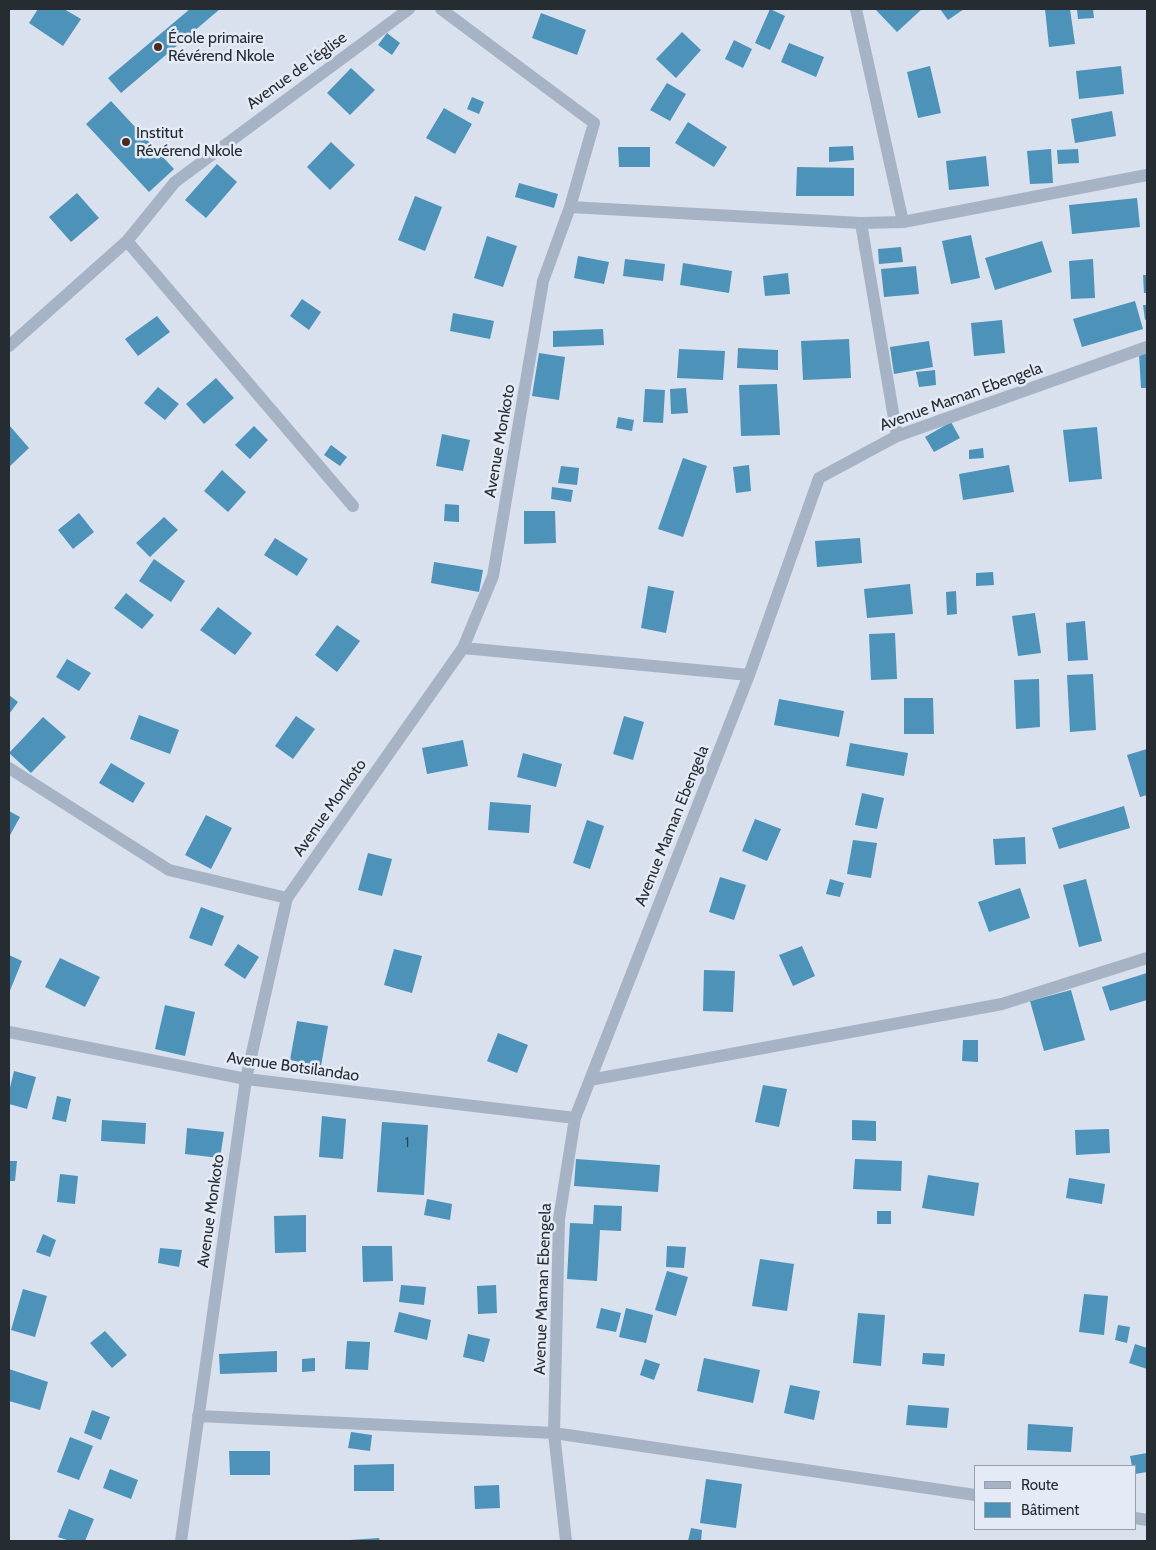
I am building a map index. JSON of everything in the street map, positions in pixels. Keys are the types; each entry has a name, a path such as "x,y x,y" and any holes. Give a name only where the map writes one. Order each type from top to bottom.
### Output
{"street":[{"name":"Avenue de l'église","path":"9,346 127,242 175,182 409,9"},
{"name":"Avenue Monkoto","path":"181,1541 246,1079 286,898 464,648 493,576 543,281 570,207 594,123 441,9"},
{"path":"856,9 903,222"},
{"path":"570,207 861,223 903,222 1147,175"},
{"path":"861,223 897,436"},
{"path":"127,242 353,506"},
{"name":"Avenue Maman Ebengela","path":"566,1541 554,1433 559,1219 575,1118 750,674 819,478 897,436 1147,347"},
{"path":"464,648 750,674"},
{"path":"9,768 169,870 286,898"},
{"path":"590,1080 1002,1004 1147,958"},
{"name":"Avenue Botsilandao","path":"9,1036 246,1079 575,1118"},
{"path":"198,1416 554,1433 974,1495"}],"building":[{"path":"38,9 64,9 81,19 63,46 29,23"},
{"path":"190,9 220,9 121,93 108,78"},
{"path":"770,9 785,16 770,50 755,43"},
{"path":"875,9 922,9 897,32"},
{"path":"940,9 964,9 948,20"},
{"path":"1045,9 1070,9 1075,44 1049,47"},
{"path":"1077,9 1093,9 1094,18 1078,19"},
{"path":"541,13 586,30 577,55 532,38"},
{"path":"682,32 701,50 676,78 656,59"},
{"path":"387,33 400,43 392,55 378,45"},
{"path":"734,40 752,49 743,68 725,59"},
{"path":"789,43 824,57 816,77 781,62"},
{"path":"930,66 941,113 918,118 907,72"},
{"path":"1121,66 1124,94 1079,99 1076,71"},
{"path":"351,68 375,90 350,115 327,93"},
{"path":"667,83 686,94 670,121 650,110"},
{"path":"472,97 484,102 479,114 467,109"},
{"path":"111,101 174,169 149,192 86,124"},
{"path":"444,108 472,124 455,154 426,138"},
{"path":"1112,111 1116,136 1075,143 1071,119"},
{"path":"688,122 727,147 714,167 675,143"},
{"path":"331,142 355,165 330,190 307,167"},
{"path":"853,146 854,160 829,162 829,147"},
{"path":"618,147 650,147 650,167 619,167"},
{"path":"1051,149 1053,183 1030,184 1027,151"},
{"path":"1078,149 1079,163 1058,164 1057,150"},
{"path":"986,156 989,186 949,190 946,161"},
{"path":"217,164 237,182 206,218 185,200"},
{"path":"797,167 854,168 854,196 796,196"},
{"path":"519,183 558,194 554,208 515,197"},
{"path":"77,193 99,218 71,242 49,217"},
{"path":"415,196 442,207 425,251 398,240"},
{"path":"1137,198 1140,227 1072,234 1069,205"},
{"path":"971,235 980,278 951,284 942,241"},
{"path":"487,236 517,246 503,287 474,278"},
{"path":"1042,241 1052,272 995,290 985,258"},
{"path":"901,247 903,262 879,264 878,249"},
{"path":"578,256 609,262 604,284 574,278"},
{"path":"625,259 665,264 663,281 623,276"},
{"path":"1093,259 1095,298 1071,299 1069,261"},
{"path":"683,263 732,271 729,293 680,285"},
{"path":"916,266 919,294 884,297 881,269"},
{"path":"788,273 790,294 765,296 763,276"},
{"path":"1143,275 1147,275 1147,293 1144,293"},
{"path":"302,299 321,312 309,330 290,316"},
{"path":"1135,301 1143,329 1082,347 1073,319"},
{"path":"1143,305 1147,305 1147,319 1145,320"},
{"path":"453,313 494,321 490,339 450,331"},
{"path":"157,316 170,332 138,356 125,339"},
{"path":"1002,320 1005,353 974,356 971,323"},
{"path":"603,329 604,345 553,347 553,331"},
{"path":"849,339 851,378 803,380 801,341"},
{"path":"929,341 933,367 894,374 890,347"},
{"path":"738,348 778,350 778,370 737,368"},
{"path":"679,349 725,351 723,380 677,378"},
{"path":"539,353 565,357 559,400 532,396"},
{"path":"1147,353 1147,388 1141,388 1139,354"},
{"path":"935,370 936,385 919,387 916,372"},
{"path":"216,378 234,398 204,424 186,404"},
{"path":"777,384 780,435 741,436 739,385"},
{"path":"158,387 179,404 165,420 144,403"},
{"path":"686,388 688,413 671,414 670,389"},
{"path":"645,389 665,390 663,423 643,422"},
{"path":"618,417 634,420 632,431 616,428"},
{"path":"951,422 960,438 934,452 925,437"},
{"path":"9,425 29,448 9,467"},
{"path":"254,426 268,440 250,459 235,445"},
{"path":"1097,427 1102,479 1069,482 1063,430"},
{"path":"442,434 470,440 463,471 436,466"},
{"path":"331,445 347,457 340,466 324,455"},
{"path":"983,448 984,458 969,459 969,450"},
{"path":"683,458 707,466 683,537 658,529"},
{"path":"749,465 751,491 736,493 733,467"},
{"path":"1009,465 1014,492 963,500 959,474"},
{"path":"561,466 579,468 577,485 558,483"},
{"path":"222,470 246,492 228,512 204,491"},
{"path":"552,487 573,490 571,502 551,499"},
{"path":"445,504 459,505 459,522 444,521"},
{"path":"524,511 555,511 556,543 524,544"},
{"path":"79,513 94,532 73,549 58,530"},
{"path":"164,517 178,530 150,557 136,543"},
{"path":"275,538 308,559 297,576 264,555"},
{"path":"860,538 862,563 817,567 815,541"},
{"path":"154,559 185,581 171,602 139,581"},
{"path":"434,562 483,570 479,592 431,583"},
{"path":"993,572 994,585 976,586 976,573"},
{"path":"910,584 913,614 867,618 864,589"},
{"path":"648,586 674,591 666,633 641,628"},
{"path":"956,591 957,614 947,615 946,592"},
{"path":"126,593 154,615 142,629 114,608"},
{"path":"218,607 252,633 235,655 200,630"},
{"path":"1035,613 1041,653 1018,656 1012,616"},
{"path":"1085,621 1088,660 1068,661 1066,623"},
{"path":"337,625 360,641 337,672 315,655"},
{"path":"895,633 897,679 871,680 869,634"},
{"path":"67,659 91,673 79,691 56,677"},
{"path":"1093,674 1096,730 1070,732 1067,675"},
{"path":"1039,679 1040,727 1016,729 1014,680"},
{"path":"9,695 18,702 9,714"},
{"path":"904,698 933,698 934,734 904,734"},
{"path":"779,699 844,711 839,737 774,725"},
{"path":"139,715 179,730 170,754 130,739"},
{"path":"296,716 315,729 293,759 275,746"},
{"path":"624,716 644,722 633,760 613,754"},
{"path":"43,717 66,737 31,773 9,753"},
{"path":"463,740 468,766 427,774 422,748"},
{"path":"850,743 908,753 904,776 846,766"},
{"path":"1147,749 1147,795 1140,797 1127,755"},
{"path":"523,753 562,764 556,787 517,777"},
{"path":"111,763 145,783 133,803 99,783"},
{"path":"862,793 884,798 877,829 855,825"},
{"path":"490,802 531,805 529,833 488,830"},
{"path":"1124,806 1130,828 1059,849 1052,828"},
{"path":"9,811 20,817 9,837"},
{"path":"206,815 232,828 211,869 185,855"},
{"path":"755,819 781,829 767,861 742,851"},
{"path":"587,820 604,826 590,869 573,863"},
{"path":"1025,837 1026,864 995,865 993,839"},
{"path":"853,840 877,843 871,878 847,874"},
{"path":"368,853 392,859 382,896 358,890"},
{"path":"720,877 746,885 734,920 709,912"},
{"path":"830,879 844,883 840,897 826,894"},
{"path":"1086,879 1102,941 1079,947 1063,885"},
{"path":"1020,888 1030,918 989,932 978,902"},
{"path":"201,907 224,916 212,946 189,938"},
{"path":"238,944 259,957 245,979 224,965"},
{"path":"802,946 815,976 793,986 779,955"},
{"path":"394,949 422,956 412,993 384,985"},
{"path":"9,955 22,961 9,993"},
{"path":"60,958 100,977 85,1007 45,987"},
{"path":"704,970 735,971 733,1012 703,1011"},
{"path":"1147,973 1147,1000 1110,1011 1102,987"},
{"path":"1071,990 1085,1040 1044,1051 1030,1001"},
{"path":"165,1005 195,1012 185,1056 155,1049"},
{"path":"297,1021 328,1026 321,1066 290,1060"},
{"path":"498,1033 528,1045 517,1073 487,1061"},
{"path":"963,1040 978,1040 978,1062 962,1061"},
{"path":"14,1071 36,1077 27,1109 9,1104 9,1092"},
{"path":"763,1085 787,1089 779,1127 755,1122"},
{"path":"57,1096 71,1099 66,1122 52,1119"},
{"path":"322,1116 346,1119 343,1159 319,1157"},
{"path":"102,1120 146,1123 145,1144 101,1141"},
{"path":"852,1120 876,1121 876,1141 852,1140"},
{"path":"382,1122 428,1125 424,1195 377,1192"},
{"path":"187,1128 224,1132 220,1158 185,1154"},
{"path":"1109,1129 1110,1153 1076,1155 1075,1130"},
{"path":"576,1159 660,1165 658,1192 574,1186"},
{"path":"855,1159 902,1161 901,1191 853,1189"},
{"path":"9,1161 17,1161 15,1181 9,1181"},
{"path":"60,1174 78,1176 75,1204 57,1202"},
{"path":"928,1175 979,1183 974,1216 922,1208"},
{"path":"1069,1178 1105,1184 1102,1204 1066,1198"},
{"path":"427,1199 452,1204 450,1220 424,1215"},
{"path":"594,1205 622,1206 621,1231 600,1230 597,1281 567,1279 570,1223 593,1224"},
{"path":"877,1211 891,1211 891,1224 877,1224"},
{"path":"306,1215 306,1252 275,1253 274,1216"},
{"path":"43,1234 56,1240 50,1257 36,1252"},
{"path":"362,1246 392,1246 393,1281 363,1282"},
{"path":"667,1246 686,1247 684,1268 666,1267"},
{"path":"160,1248 182,1250 179,1267 158,1263"},
{"path":"760,1259 794,1264 787,1311 752,1306"},
{"path":"667,1271 688,1277 676,1316 655,1310"},
{"path":"401,1285 426,1287 424,1305 399,1302"},
{"path":"496,1285 497,1313 478,1314 477,1286"},
{"path":"23,1289 47,1296 35,1337 11,1330"},
{"path":"1084,1294 1108,1296 1104,1335 1079,1332"},
{"path":"601,1308 621,1313 616,1332 596,1328"},
{"path":"626,1308 653,1315 646,1343 619,1337"},
{"path":"399,1312 431,1320 427,1340 394,1332"},
{"path":"858,1313 885,1315 881,1366 853,1363"},
{"path":"1118,1325 1130,1327 1127,1343 1115,1340"},
{"path":"105,1331 127,1355 112,1368 90,1343"},
{"path":"468,1334 490,1339 484,1362 463,1357"},
{"path":"347,1341 370,1342 368,1370 345,1369"},
{"path":"1135,1344 1147,1348 1147,1369 1129,1363"},
{"path":"277,1351 277,1372 220,1374 219,1354"},
{"path":"923,1353 945,1354 944,1366 922,1364"},
{"path":"315,1358 315,1371 302,1372 302,1359"},
{"path":"704,1358 760,1370 753,1403 697,1391"},
{"path":"645,1359 660,1364 654,1380 640,1375"},
{"path":"9,1369 48,1382 40,1410 9,1401"},
{"path":"790,1385 820,1391 814,1420 784,1413"},
{"path":"908,1405 949,1408 947,1428 906,1425"},
{"path":"92,1410 110,1417 101,1440 84,1433"},
{"path":"1028,1424 1073,1427 1071,1452 1027,1450"},
{"path":"351,1432 372,1435 370,1451 348,1448"},
{"path":"70,1437 93,1446 79,1480 57,1472"},
{"path":"229,1451 270,1451 270,1475 230,1475"},
{"path":"1147,1453 1147,1472 1136,1474 1136,1465 1132,1465 1130,1456"},
{"path":"394,1464 394,1491 354,1491 354,1465"},
{"path":"110,1469 138,1480 131,1499 103,1488"},
{"path":"706,1479 742,1484 736,1528 700,1523"},
{"path":"499,1485 500,1508 475,1509 474,1486"},
{"path":"69,1509 94,1519 85,1541 70,1541 58,1537"},
{"path":"691,1528 702,1530 701,1541 688,1541"},
{"path":"379,1538 380,1541 350,1541 350,1540"}],"place":[{"name":"École primaire Révérend Nkole","path":"158,47"},
{"name":"Institut Révérend Nkole","path":"126,142"}]}
